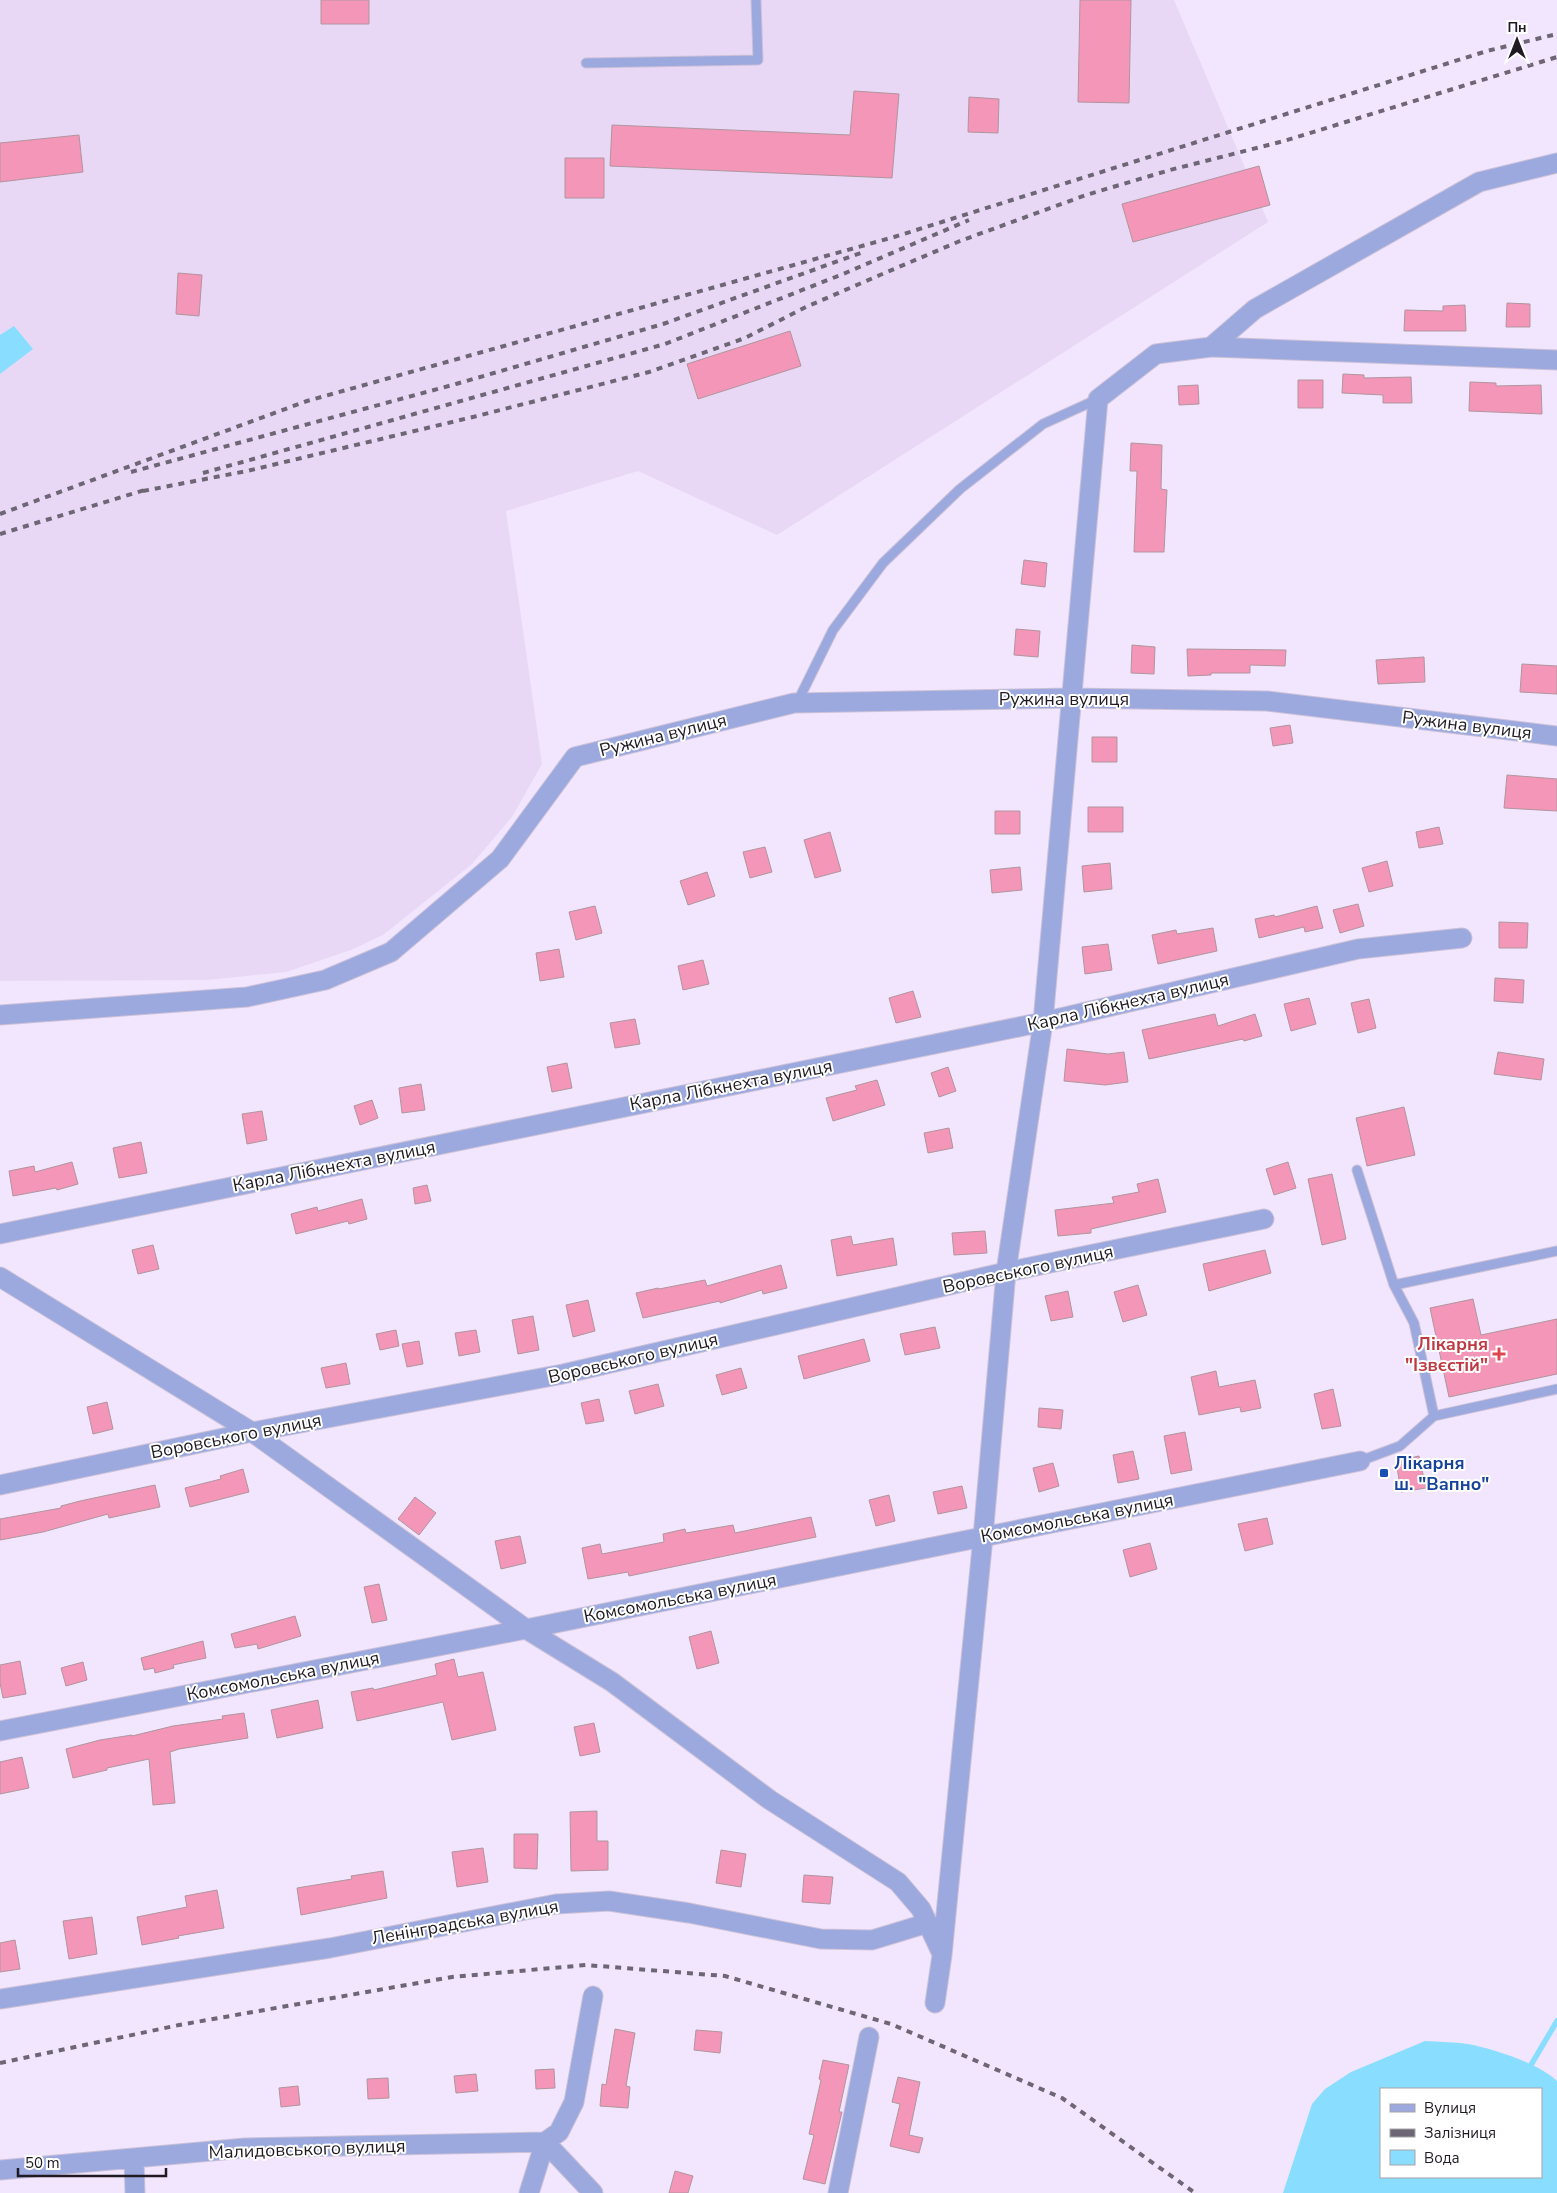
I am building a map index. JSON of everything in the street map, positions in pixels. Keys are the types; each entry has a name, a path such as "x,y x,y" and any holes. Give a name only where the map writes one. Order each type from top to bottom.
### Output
{"street":[{"path":"1211,348 1254,309 1479,182 1557,163"},
{"path":"935,2002 942,1955 984,1537 1006,1272 1043,1022 1070,698 1098,399 1156,354 1211,348 1557,360"},
{"name":"Ружина вулиця","path":"0,1015 247,997 325,980 391,952 500,859 575,757 797,703 1070,698 1267,701 1557,736"},
{"name":"Карла Лібкнехта вулиця","path":"0,1234 1043,1022 1358,949 1462,938"},
{"name":"Воровського вулиця","path":"0,1485 252,1432 563,1374 1006,1272 1264,1219"},
{"path":"0,1277 252,1432 526,1629 612,1682 770,1800 898,1882 921,1908 942,1955"},
{"name":"Комсомольська вулиця","path":"0,1731 526,1629 1360,1461"},
{"name":"Ленінградська вулиця","path":"0,1999 330,1948 556,1904 609,1901 689,1913 820,1939 872,1940 928,1923"},
{"path":"529,2193 545,2142 559,2132 574,2102 593,1996"},
{"path":"838,2193 869,2037"},
{"path":"545,2142 593,2193"},
{"name":"Малидовського вулиця","path":"0,2170 245,2148 545,2142"},
{"path":"134,2158 135,2193"}],"lane":[{"path":"586,63 758,60 756,0"},
{"path":"797,703 833,630 883,563 960,489 1043,424 1098,399"},
{"path":"1357,1170 1394,1285 1414,1323 1434,1416"},
{"path":"1394,1285 1557,1251"},
{"path":"1360,1461 1400,1446 1434,1416 1557,1389"}],"shaded area":[{"path":"0,0 1174,0 1268,222 777,535 638,471 506,511 542,764 512,817 472,864 383,935 351,950 286,972 208,980 0,981"}],"water":[{"path":"14,326 33,349 0,374 0,335"},
{"path":"1425,2041 1463,2043 1479,2046 1503,2053 1539,2068 1557,2081 1557,2193 1283,2193 1312,2104 1325,2089 1351,2072"}],"building":[{"path":"321,0 369,0 369,24 321,24"},
{"path":"1080,0 1131,0 1129,103 1078,102"},
{"path":"854,91 899,94 892,178 610,166 612,125 850,135"},
{"path":"969,97 999,99 998,133 968,132"},
{"path":"79,135 83,172 0,182 0,143"},
{"path":"565,158 604,158 604,198 565,198"},
{"path":"1259,166 1270,205 1133,242 1122,204"},
{"path":"178,273 202,275 199,316 176,314"},
{"path":"1507,303 1530,304 1530,327 1506,327"},
{"path":"1465,305 1466,331 1404,331 1405,310 1443,311 1443,306"},
{"path":"790,331 801,366 698,399 687,364"},
{"path":"1343,374 1364,375 1364,378 1411,377 1412,403 1383,403 1383,395 1342,393"},
{"path":"1298,380 1323,380 1323,408 1298,408"},
{"path":"1470,382 1496,383 1496,386 1541,385 1542,414 1469,411"},
{"path":"1198,385 1199,404 1179,405 1178,386"},
{"path":"1131,443 1162,445 1161,489 1167,490 1164,552 1134,552 1137,471 1130,471"},
{"path":"1024,560 1047,563 1045,587 1021,584"},
{"path":"1016,629 1040,631 1038,657 1014,655"},
{"path":"1132,645 1155,647 1154,674 1131,673"},
{"path":"1187,649 1286,650 1285,666 1250,665 1250,673 1211,673 1211,675 1188,676"},
{"path":"1424,657 1425,682 1378,684 1376,660"},
{"path":"1522,664 1557,666 1557,694 1520,692"},
{"path":"1290,725 1293,743 1273,746 1270,728"},
{"path":"1092,737 1117,737 1117,762 1092,762"},
{"path":"1507,775 1557,779 1557,811 1504,808"},
{"path":"1088,807 1123,807 1123,832 1088,832"},
{"path":"995,811 1020,811 1020,834 995,834"},
{"path":"1439,827 1443,844 1419,848 1416,832"},
{"path":"830,832 841,871 815,878 804,840"},
{"path":"765,847 772,872 750,878 743,852"},
{"path":"1387,861 1393,886 1369,892 1362,868"},
{"path":"1110,863 1112,889 1084,892 1082,866"},
{"path":"1020,867 1022,890 992,893 990,870"},
{"path":"707,872 715,896 688,905 680,881"},
{"path":"1358,904 1364,926 1340,933 1333,910"},
{"path":"595,906 602,933 576,940 569,912"},
{"path":"1317,906 1323,928 1305,932 1304,927 1259,938 1255,919 1274,915 1275,917"},
{"path":"1499,922 1528,923 1527,948 1499,948"},
{"path":"1213,928 1217,951 1158,964 1152,935 1176,930 1177,934"},
{"path":"1108,944 1112,970 1085,974 1082,947"},
{"path":"559,949 564,977 540,981 536,953"},
{"path":"703,960 709,984 683,990 678,966"},
{"path":"1495,978 1524,980 1523,1003 1494,1001"},
{"path":"913,991 921,1017 896,1023 889,998"},
{"path":"1309,998 1316,1024 1291,1031 1284,1004"},
{"path":"1369,999 1376,1028 1358,1033 1351,1003"},
{"path":"1215,1014 1218,1026 1255,1014 1262,1036 1149,1059 1142,1030"},
{"path":"635,1019 640,1044 615,1048 610,1023"},
{"path":"1067,1049 1108,1054 1124,1052 1128,1082 1105,1085 1064,1081"},
{"path":"1498,1052 1544,1059 1541,1080 1494,1074"},
{"path":"567,1063 572,1088 552,1092 547,1067"},
{"path":"948,1067 956,1091 939,1097 931,1073"},
{"path":"877,1080 885,1105 833,1121 826,1098 857,1090 855,1086"},
{"path":"421,1084 425,1110 402,1113 399,1088"},
{"path":"372,1100 378,1118 360,1125 354,1106"},
{"path":"1404,1107 1415,1155 1367,1166 1356,1118"},
{"path":"262,1111 267,1140 247,1144 242,1114"},
{"path":"949,1128 953,1148 928,1153 924,1133"},
{"path":"141,1142 147,1173 119,1178 113,1148"},
{"path":"72,1162 78,1184 57,1190 56,1188 13,1196 9,1171 34,1166 35,1172"},
{"path":"1288,1162 1296,1188 1274,1195 1266,1169"},
{"path":"1332,1174 1346,1239 1322,1245 1308,1179"},
{"path":"1158,1179 1166,1212 1091,1229 1091,1233 1058,1236 1055,1210 1114,1203 1112,1197 1139,1192 1137,1184"},
{"path":"427,1185 431,1201 415,1204 413,1188"},
{"path":"362,1199 367,1219 349,1224 348,1221 296,1234 291,1214 317,1207 318,1211"},
{"path":"985,1231 987,1253 954,1255 952,1233"},
{"path":"851,1236 853,1245 893,1238 897,1265 837,1276 831,1240"},
{"path":"153,1245 159,1269 138,1274 132,1250"},
{"path":"1265,1250 1271,1273 1209,1291 1203,1264"},
{"path":"781,1265 787,1288 763,1294 762,1290 720,1303 720,1301 643,1318 636,1293 705,1280 707,1286"},
{"path":"1138,1285 1147,1315 1123,1322 1114,1292"},
{"path":"1068,1291 1073,1317 1051,1321 1045,1296"},
{"name":"Лікарня \"Ізвєстій\"","path":"1473,1299 1481,1335 1557,1319 1557,1374 1449,1397 1430,1308"},
{"path":"588,1300 595,1331 573,1337 566,1305"},
{"path":"533,1316 539,1350 518,1354 512,1320"},
{"path":"935,1327 940,1348 905,1355 900,1334"},
{"path":"396,1330 399,1346 380,1350 376,1334"},
{"path":"476,1330 480,1352 459,1356 455,1333"},
{"path":"864,1339 870,1361 804,1379 798,1356"},
{"path":"419,1341 423,1364 407,1367 402,1344"},
{"path":"346,1363 350,1384 326,1388 321,1368"},
{"path":"741,1368 747,1388 722,1395 716,1375"},
{"path":"1216,1371 1219,1387 1255,1380 1261,1408 1241,1412 1240,1407 1199,1415 1191,1377"},
{"path":"658,1384 664,1406 635,1414 629,1391"},
{"path":"1333,1389 1341,1426 1322,1429 1314,1394"},
{"path":"599,1399 604,1421 586,1424 581,1403"},
{"path":"107,1402 113,1429 93,1434 87,1407"},
{"path":"1039,1408 1063,1410 1061,1429 1038,1427"},
{"path":"1185,1432 1192,1470 1171,1474 1164,1436"},
{"path":"1133,1451 1139,1479 1118,1483 1113,1455"},
{"path":"1419,1456 1426,1488 1401,1492 1396,1461"},
{"path":"1053,1463 1059,1486 1039,1492 1033,1468"},
{"path":"243,1469 249,1492 190,1507 185,1488 221,1479 220,1476"},
{"path":"155,1485 160,1507 109,1518 108,1514 43,1532 0,1540 0,1519 61,1508 61,1506 80,1501"},
{"path":"962,1486 967,1508 938,1514 933,1492"},
{"path":"889,1495 895,1521 876,1526 869,1500"},
{"path":"415,1497 436,1513 419,1535 398,1519"},
{"path":"811,1517 816,1537 629,1576 628,1572 588,1579 582,1548 600,1544 602,1554 664,1542 663,1534 685,1529 686,1533 733,1525 735,1533"},
{"path":"1267,1518 1273,1544 1245,1551 1238,1524"},
{"path":"520,1536 526,1563 501,1569 495,1541"},
{"path":"1150,1543 1157,1569 1130,1577 1123,1550"},
{"path":"379,1584 387,1620 372,1623 364,1587"},
{"path":"295,1616 301,1636 258,1649 257,1644 235,1648 231,1634"},
{"path":"711,1631 719,1663 697,1669 689,1637"},
{"path":"203,1641 206,1658 173,1665 174,1668 155,1673 154,1668 144,1670 141,1658"},
{"path":"454,1659 458,1677 483,1672 496,1730 452,1740 443,1702 357,1721 351,1692 373,1688 374,1690 437,1675 435,1664"},
{"path":"20,1661 26,1694 3,1698 0,1683 0,1665"},
{"path":"83,1662 87,1680 66,1686 61,1668"},
{"path":"318,1700 323,1728 277,1738 271,1710"},
{"path":"244,1713 248,1738 170,1752 175,1803 153,1805 149,1759 73,1778 66,1749 100,1740 132,1736 173,1726 223,1719 222,1716"},
{"path":"594,1723 600,1752 580,1756 574,1727"},
{"path":"22,1757 29,1788 0,1794 0,1762"},
{"path":"597,1811 597,1841 608,1841 608,1870 571,1871 570,1812"},
{"path":"514,1834 538,1834 537,1869 514,1868"},
{"path":"483,1848 488,1882 457,1887 452,1852"},
{"path":"721,1850 746,1854 741,1887 716,1883"},
{"path":"383,1871 387,1898 301,1915 297,1888 352,1879 351,1876"},
{"path":"804,1875 833,1877 830,1904 802,1902"},
{"path":"217,1890 224,1928 178,1936 179,1938 142,1945 137,1917 187,1907 185,1896"},
{"path":"92,1917 97,1954 69,1959 63,1921"},
{"path":"15,1940 20,1969 0,1972 0,1943"},
{"path":"615,2029 635,2033 626,2086 630,2087 628,2108 600,2106 602,2084 606,2085"},
{"path":"696,2030 722,2032 720,2053 694,2050"},
{"path":"823,2060 849,2065 839,2112 842,2112 825,2184 803,2179 814,2135 809,2134 821,2080 819,2079"},
{"path":"554,2069 555,2088 536,2089 535,2070"},
{"path":"476,2074 478,2091 456,2093 454,2076"},
{"path":"898,2077 920,2082 909,2135 923,2138 919,2153 890,2146 900,2104 892,2102"},
{"path":"388,2078 389,2098 368,2099 367,2079"},
{"path":"298,2086 300,2105 281,2107 279,2088"},
{"path":"675,2171 693,2176 688,2193 669,2193"}],"waterway":[{"path":"1528,2070 1557,2021"}],"railway":[{"path":"0,514 307,401 894,237 1487,51 1557,34"},
{"path":"143,491 247,471 473,417 649,372 745,338 806,307 960,241 1086,195 1170,170 1284,141 1557,57"},
{"path":"203,473 665,344 843,274 969,220"},
{"path":"131,472 456,384 663,324 866,251"},
{"path":"0,534 148,489"},
{"path":"0,2063 179,2025 452,1977 586,1965 725,1976 891,2024 1062,2098 1195,2193"}],"place":[{"name":"Лікарня \"Ізвєстій\"","path":"1499,1354"},
{"name":"Лікарня ш. \"Вапно\"","path":"1384,1473"}]}
